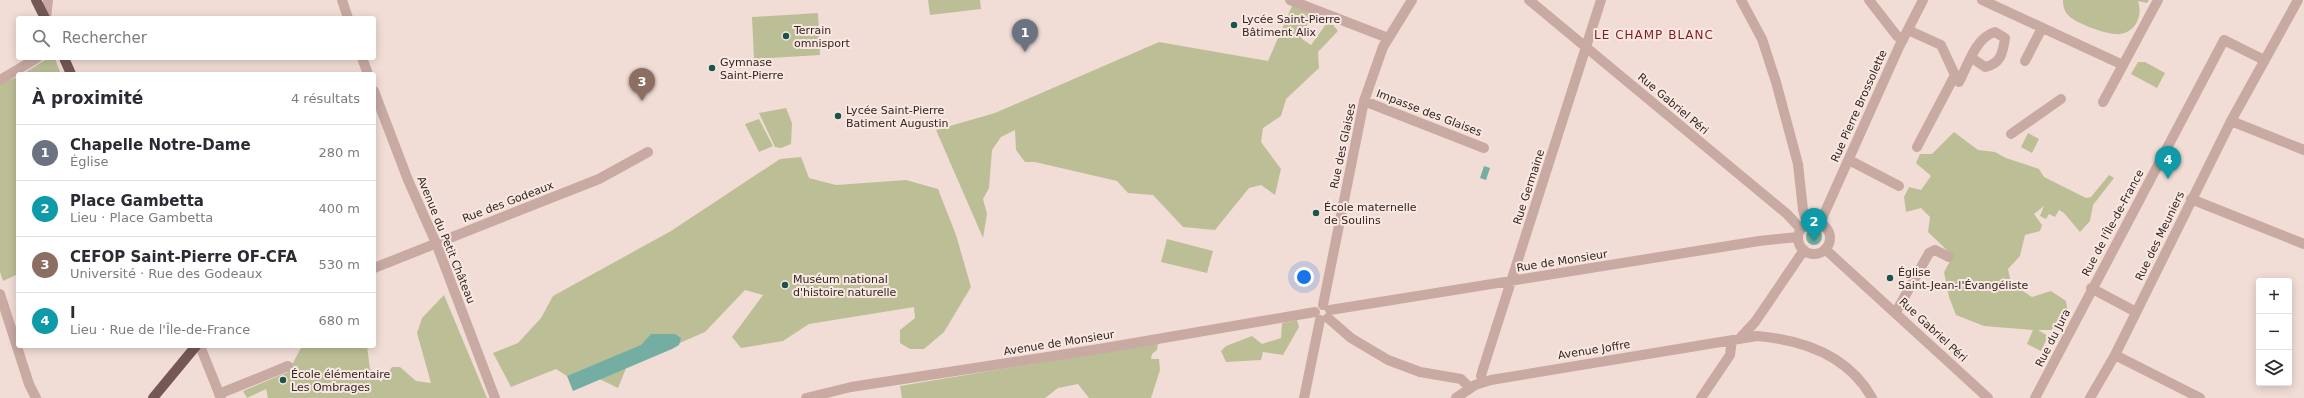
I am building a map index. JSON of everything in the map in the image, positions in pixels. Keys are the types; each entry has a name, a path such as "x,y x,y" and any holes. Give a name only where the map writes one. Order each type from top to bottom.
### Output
{"main road":[{"path":"36,0 45,16"},
{"path":"65,60 70,72"},
{"path":"153,398 194,348"}],"street":[{"path":"46,16 48,0"},
{"path":"342,0 347,16"},
{"path":"1290,0 1388,38"},
{"name":"Rue des Glaises","path":"1304,398 1323,313 1364,101 1388,38 1412,0"},
{"name":"Rue Gabriel Péri","path":"1528,0 1787,214 1802,229"},
{"name":"Rue Germaine","path":"1483,382 1481,376 1483,369 1601,0"},
{"path":"1741,0 1762,39 1776,82 1798,164 1803,210 1802,229 1799,244 1804,250 1813,254 1825,249 1829,241 1829,232 1820,223 1802,229"},
{"path":"1869,0 1897,36 1903,40"},
{"name":"Rue Pierre Brossolette","path":"1820,223 1903,40 1923,0"},
{"path":"1982,0 2123,65"},
{"path":"2103,102 2158,0"},
{"name":"Rue des Meuniers","path":"2090,398 2115,355 2231,121 2298,0"},
{"path":"2025,61 2042,28"},
{"path":"1908,30 1941,45 1954,75 1959,82 1972,58"},
{"name":"Rue de l'Île-de-France","path":"2091,288 2224,40 2264,60"},
{"path":"0,80 34,60"},
{"path":"363,60 367,72"},
{"path":"1917,147 1954,75"},
{"name":"Avenue du Petit Château","path":"376,96 408,180 436,243 495,398"},
{"path":"2011,134 2061,99"},
{"name":"Impasse des Glaises","path":"1364,101 1484,148"},
{"path":"2231,121 2304,150"},
{"name":"Rue des Godeaux","path":"376,267 599,179 648,152"},
{"path":"1849,160 1899,186"},
{"path":"2191,199 2304,244"},
{"name":"Rue de Monsieur","path":"1323,313 1759,241 1802,229"},
{"name":"Rue Gabriel Péri","path":"1825,249 1896,312 1988,398"},
{"path":"1701,398 1730,355 1736,339 1755,322 1804,250"},
{"path":"1896,312 1929,252 1935,250 1949,257"},
{"path":"2091,288 2136,312"},
{"name":"Rue du Jura","path":"2036,398 2091,288"},
{"path":"0,294 16,344"},
{"path":"1323,313 1351,338 1388,360 1420,372 1461,379 1470,388"},
{"name":"Avenue de Monsieur","path":"806,398 851,387 1099,350 1323,313"},
{"path":"1755,322 1757,336"},
{"name":"Avenue Joffre","path":"1456,398 1470,388 1483,382 1518,374 1757,336 1797,342 1816,349 1852,371 1872,398"},
{"path":"17,348 29,384 36,398"},
{"path":"201,348 220,396 288,366"},
{"path":"2115,355 2200,398"}],"green space":[{"path":"928,0 980,0 981,9 930,15"},
{"path":"2063,0 2149,0 2147,3 2138,1 2140,12 2139,18 2134,27 2126,33 2115,34 2092,28 2078,22 2068,15"},
{"path":"1292,6 1312,12 1302,39 1311,45 1329,20 1338,31 1318,52 1319,68 1286,99 1281,116 1263,128 1261,142 1281,169 1275,195 1261,185 1249,188 1215,230 1183,227 1153,195 1128,193 1117,181 1035,162 1025,162 1016,150 1015,130 1001,137 992,150 989,188 983,199 987,214 983,238 936,130 995,113 1159,42 1268,61"},
{"name":"Terrain omnisport","path":"818,13 820,55 754,59 752,17"},
{"path":"45,60 55,60 60,72 26,72"},
{"path":"2138,62 2145,62 2165,73 2157,88 2131,74"},
{"path":"16,78 16,275 3,281 0,272 0,83"},
{"path":"786,108 792,123 791,144 781,148 775,147 759,113"},
{"path":"759,119 773,146 759,152 745,124"},
{"path":"1954,132 1978,150 1995,152 2006,158 2039,169 2044,177 2086,198 2091,197 2109,175 2114,178 2093,205 2090,221 2080,232 2064,213 2059,210 2055,217 2049,214 2046,219 2040,216 2044,206 2034,214 2042,225 2040,231 2025,235 2020,256 2008,269 2011,283 2032,297 2051,291 2066,301 2068,314 2051,330 2038,330 2048,336 2041,351 2027,344 2033,330 1984,326 1956,315 1949,297 1944,272 1953,256 1928,232 1930,217 1921,208 1906,212 1904,197 1909,187 1921,190 1931,176 1916,163 1920,154 1932,154"},
{"path":"2028,133 2039,139 2032,153 2021,147"},
{"path":"801,157 809,178 836,185 906,180 938,189 956,235 971,287 944,332 924,349 910,349 900,343 900,330 915,318 914,307 809,324 783,341 741,348 732,337 763,295 745,290 705,332 627,366 618,388 595,377 578,383 556,369 511,387 493,353 518,343 541,318 553,296 671,231 780,159"},
{"path":"1167,239 1213,251 1207,273 1161,262"},
{"path":"444,295 487,398 268,398 266,389 247,398 243,391 288,372 301,348 367,348 370,369 381,382 392,367 400,367 416,381 431,383 417,333 422,318"},
{"path":"1297,320 1299,327 1283,355 1263,352 1261,360 1226,362 1221,351 1226,346 1252,336 1262,344 1281,338 1282,323"},
{"path":"1158,343 1157,350 1152,354 1151,359 1159,359 1160,370 1151,398 1089,398 1078,384 1058,388 1045,398 902,398 900,386"}],"water":[{"path":"1484,166 1490,168 1486,180 1480,178"},
{"path":"1814,229 1820,231 1822,237 1820,243 1814,245 1808,243 1806,237 1808,231"},
{"path":"651,334 675,334 681,338 679,345 672,349 573,391 567,376 641,345"}],"place":[{"name":"Lycée Saint-Pierre Bâtiment Alix","path":"1234,25"},
{"name":"Terrain omnisport","path":"786,36"},
{"name":"Chapelle Notre-Dame","path":"1025,52"},
{"name":"Gymnase Saint-Pierre","path":"712,68"},
{"name":"CEFOP Saint-Pierre OF-CFA","path":"642,101"},
{"name":"Lycée Saint-Pierre Batiment Augustin","path":"838,116"},
{"name":"I","path":"2168,179"},
{"name":"École maternelle de Soulins","path":"1316,213"},
{"name":"Place Gambetta","path":"1814,241"},
{"name":"Église Saint-Jean-l'Évangéliste","path":"1890,278"},
{"name":"Muséum national d'histoire naturelle","path":"785,285"},
{"name":"École élémentaire Les Ombrages","path":"283,380"}],"district":[{"name":"LE CHAMP BLANC","path":"1654,35"}]}
